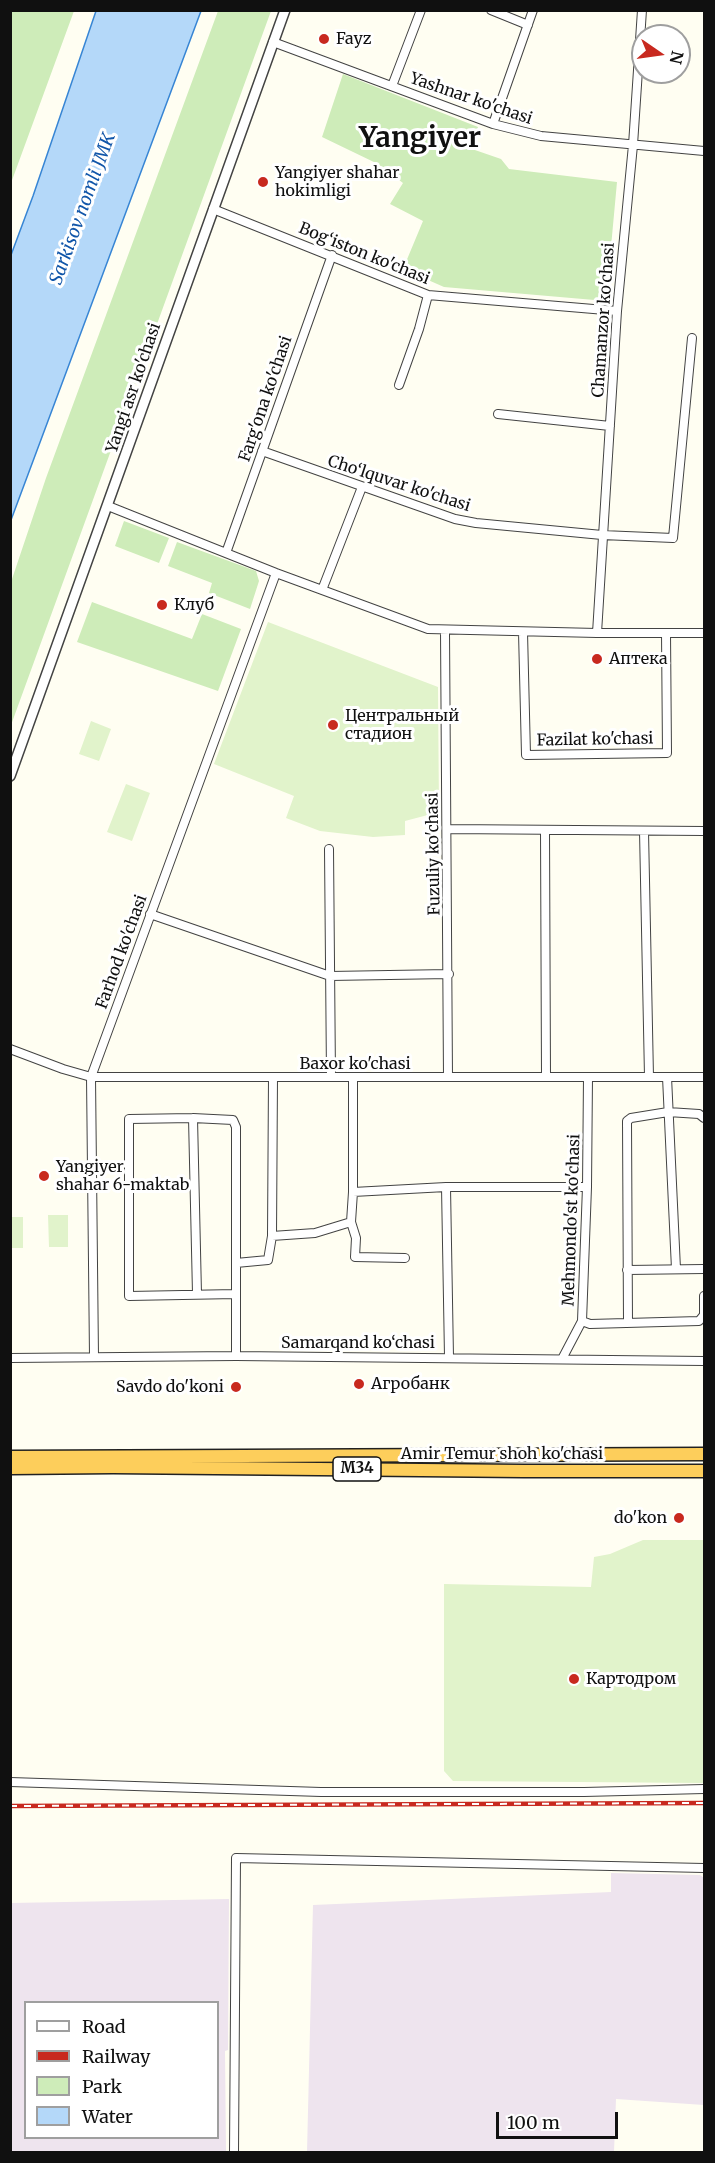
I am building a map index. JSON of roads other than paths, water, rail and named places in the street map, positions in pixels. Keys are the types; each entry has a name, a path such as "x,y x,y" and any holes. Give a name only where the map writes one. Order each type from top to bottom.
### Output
{"highway":[{"name":"Amir Temur shoh ko'chasi","path":"10,1456 705,1454"},
{"path":"524,1455 524,1471"},
{"name":"Amir Temur shoh ko'chasi","path":"10,1468 705,1471"}],"street":[{"name":"Yangi asr ko'chasi","path":"10,776 285,10"},
{"path":"392,86 421,10"},
{"path":"490,10 528,25"},
{"path":"493,124 533,10"},
{"name":"Chamanzor ko'chasi","path":"597,633 617,311 633,145 642,10"},
{"name":"Yashnar ko'chasi","path":"273,42 493,124 541,136 705,151"},
{"name":"Bog‘iston ko'chasi","path":"213,209 428,295 617,311"},
{"name":"Farg'ona ko'chasi","path":"226,553 332,255"},
{"path":"399,385 419,329 428,295"},
{"name":"Cho‘lquvar ko'chasi","path":"262,451 455,519 602,535 673,538 692,338"},
{"path":"498,414 610,426"},
{"path":"322,590 362,487"},
{"path":"108,506 276,573 428,629 705,633"},
{"name":"Farhod ko'chasi","path":"94,1357 91,1077 276,573"},
{"name":"Fuzuliy ko'chasi","path":"445,631 448,1077"},
{"name":"Fazilat ko'chasi","path":"524,632 526,755 667,753 666,633"},
{"path":"447,830 705,831"},
{"path":"545,830 546,1077"},
{"path":"644,831 648,1077"},
{"path":"328,849 331,1077"},
{"path":"150,914 330,976 448,975"},
{"name":"Baxor ko'chasi","path":"10,1049 91,1077 705,1077"},
{"path":"236,1263 268,1260 272,1236 273,1077"},
{"path":"354,1077 351,1222 356,1238 355,1257 405,1258"},
{"name":"Mehmondo'st ko'chasi","path":"562,1359 582,1321 588,1077"},
{"path":"667,1077 676,1269"},
{"path":"628,1323 627,1121 631,1118 668,1113 699,1114 705,1118"},
{"path":"193,1118 197,1294"},
{"path":"236,1294 129,1296 129,1119 234,1120 236,1127 236,1263 236,1294 236,1356"},
{"path":"353,1192 446,1187 587,1187"},
{"path":"446,1187 448,1357"},
{"path":"272,1236 315,1233 351,1222"},
{"path":"627,1270 705,1269"},
{"path":"582,1321 590,1324 699,1321 704,1316 705,1296"},
{"name":"Samarqand ko‘chasi","path":"10,1358 236,1356 705,1361"},
{"path":"10,1782 321,1792 573,1792 705,1789"},
{"path":"234,2152 236,1858 705,1868"}],"water":[{"name":"Sarkisov nomli JMK","path":"96,11 201,11 11,520 11,255"}],"railway":[{"path":"10,1806 704,1803"}],"place":[{"name":"Fayz","path":"324,39"},
{"name":"Yangiyer shahar hokimligi","path":"263,182"},
{"name":"Клуб","path":"162,605"},
{"name":"Аптека","path":"597,659"},
{"name":"Центральный стадион","path":"333,725"},
{"name":"Yangiyer shahar 6-maktab","path":"44,1176"},
{"name":"Агробанк","path":"359,1384"},
{"name":"Savdo do'koni","path":"236,1387"},
{"name":"do'kon","path":"679,1518"},
{"name":"Картодром","path":"574,1679"}],"district":[{"name":"Yangiyer","path":"420,139"}]}
